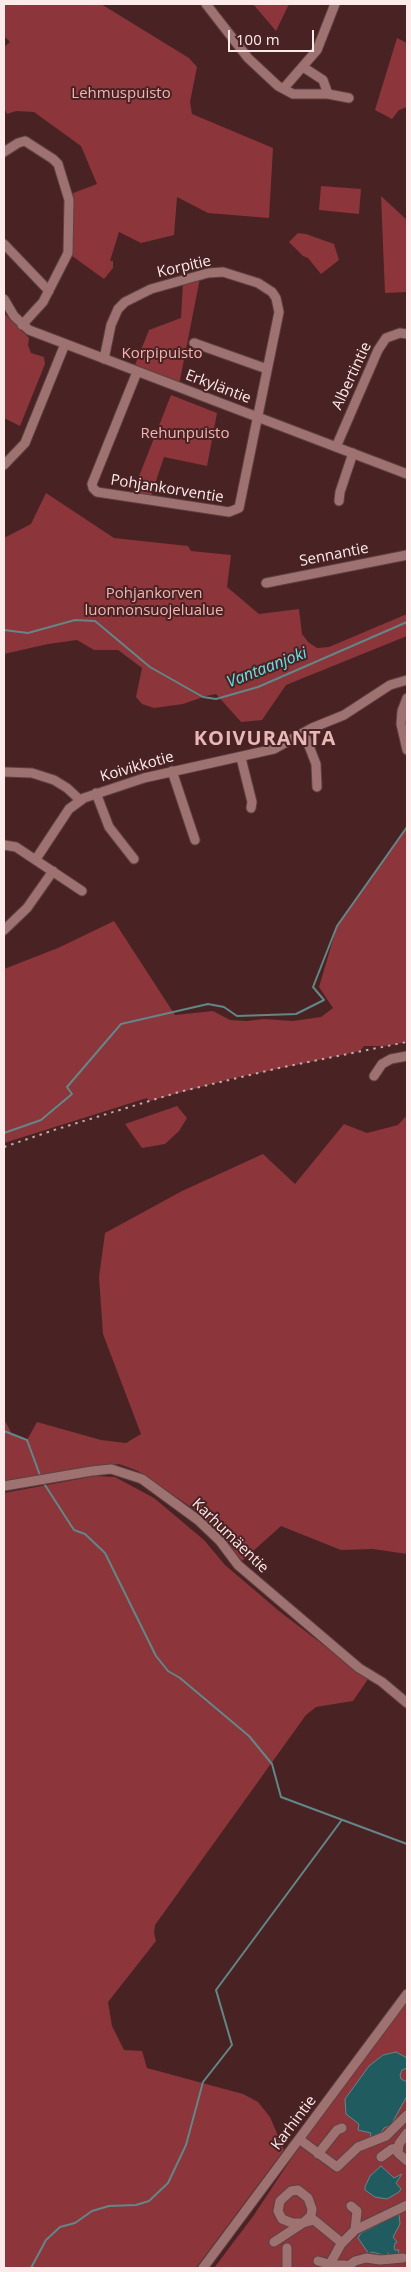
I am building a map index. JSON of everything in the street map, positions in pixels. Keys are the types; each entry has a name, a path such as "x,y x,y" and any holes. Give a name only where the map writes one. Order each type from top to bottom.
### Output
{"street":[{"path":"206,4 260,72 278,86 294,94 328,94 348,98"},
{"path":"284,88 317,50 335,4"},
{"path":"303,68 323,80 328,94"},
{"path":"4,152 21,141 29,142 57,162 69,200 68,253 43,302 22,325 4,299"},
{"path":"4,244 49,291"},
{"name":"Korpitie","path":"104,359 110,325 118,308 125,302 151,288 208,273 223,272 268,288 276,298 279,312 258,417"},
{"name":"Erkyläntie","path":"22,325 64,344 407,474"},
{"name":"Albertintie","path":"336,446 378,350 388,337 400,333 407,334"},
{"path":"4,463 25,443 64,344"},
{"path":"194,344 267,369"},
{"name":"Pohjankorventie","path":"137,372 92,484 97,492 229,512 234,511 240,506 258,417"},
{"path":"339,501 340,492 353,453"},
{"name":"Sennantie","path":"266,583 407,555"},
{"name":"Koivikkotie","path":"36,859 61,819 80,800 96,793 172,771 241,758 274,749 344,715 390,685 407,680"},
{"path":"407,698 402,711 401,724 407,750"},
{"path":"304,733 316,764 317,787"},
{"path":"241,758 252,802 251,808"},
{"path":"172,771 195,840"},
{"path":"5,772 32,774 54,780 74,793 80,800"},
{"path":"96,793 110,827 134,859"},
{"path":"4,845 16,847 82,891"},
{"path":"4,930 27,908 53,871"},
{"path":"374,1076 382,1064 391,1059 407,1056"},
{"name":"Karhumäentie","path":"4,1486 111,1469 142,1479 198,1520 220,1541 238,1565 359,1668 382,1682 407,1703"},
{"name":"Karhintie","path":"203,2268 299,2139 404,2004 407,1994"},
{"path":"299,2139 337,2167 358,2148 386,2136 407,2115"},
{"path":"318,2154 337,2130 342,2128"},
{"path":"407,2133 398,2148 398,2153 407,2161"},
{"path":"381,2157 392,2149 398,2148"},
{"path":"330,2264 342,2242 355,2230 407,2205"},
{"path":"351,2206 357,2210 355,2230"},
{"path":"274,2242 303,2223 314,2220 342,2242"},
{"path":"287,2248 287,2268"},
{"path":"318,2261 348,2268 355,2261 366,2258 380,2260 403,2258"}],"green space":[{"name":"Lehmuspuisto","path":"4,4 101,4 189,58 197,67 190,102 192,114 273,148 269,218 208,213 177,197 174,235 141,243 119,232 110,261 113,261 113,268 104,279 68,253 68,195 97,184 81,146 34,112 16,111 7,114 4,108 4,47 10,42 4,36"},
{"path":"253,4 289,4 276,31"},
{"path":"397,38 407,43 407,107 399,110 392,119 375,110"},
{"path":"321,186 361,189 359,214 319,210"},
{"path":"381,196 407,220 407,292 385,293"},
{"path":"298,233 334,244 339,260 321,274 308,258 303,256 289,242"},
{"name":"Korpipuisto","path":"200,278 179,385 133,370 149,330 181,318 183,282"},
{"path":"5,314 29,338 28,345 31,353 44,357 45,364 20,426 4,418"},
{"name":"Rehunpuisto","path":"171,395 217,413 207,466 164,457 151,496 132,494"},
{"name":"Pohjankorven luonnonsuojelualue","path":"46,493 114,538 188,546 191,551 231,555 227,587 259,614 299,609 302,634 308,642 317,648 329,647 407,614 407,636 286,685 262,720 241,722 216,694 183,704 154,708 142,704 136,697 142,668 118,650 94,650 77,640 48,644 4,654 4,538 31,524"},
{"path":"407,827 407,1042 385,1046 364,1046 360,1051 230,1079 149,1101 147,1098 4,1143 4,969 58,948 114,921 175,1015 213,1011 230,1020 247,1021 264,1019 293,1021 321,1017 333,1008 319,987 337,926"},
{"path":"177,1106 187,1118 179,1131 165,1144 142,1148 125,1124"},
{"path":"407,1115 407,1554 373,1549 341,1550 281,1526 242,1561 201,1514 138,1471 119,1464 4,1483 4,1419 12,1434 27,1440 37,1422 101,1440 126,1443 141,1434 103,1334 99,1277 105,1233 182,1191 263,1154 295,1184 344,1124 367,1133 398,1125"},
{"path":"95,1476 115,1477 154,1498 204,1540 225,1565 279,1611 368,1679 353,1701 316,1707 306,1715 155,1925 156,1941 108,2002 112,2026 124,2050 142,2051 147,2068 243,2094 258,2102 270,2117 284,2150 196,2268 4,2268 4,1493"},
{"path":"400,2002 407,2006 407,2268 214,2268 254,2215 339,2086"}],"water":[{"path":"396,2052 407,2058 407,2068 402,2070 400,2075 401,2079 407,2082 407,2096 391,2125 384,2128 381,2133 370,2137 371,2133 358,2130 359,2124 346,2114 345,2099 369,2066 383,2055"},
{"path":"381,2166 394,2178 402,2174 396,2183 401,2189 387,2199 375,2197 365,2190 370,2176"},
{"path":"399,2214 400,2224 393,2237 397,2242 394,2248 399,2250 398,2254 389,2255 388,2253 386,2256 372,2252 369,2254 358,2238 361,2233"}],"waterway":[{"name":"Vantaanjoki","path":"4,630 28,633 75,620 95,621 150,667 203,697 216,699 258,687 407,622"},
{"path":"4,1133 41,1120 72,1094 67,1087 121,1024 208,1004 224,1007 237,1016 296,1014 324,1000 313,987 337,926 407,827"},
{"path":"4,1431 27,1440 41,1478"},
{"path":"43,1482 74,1530 85,1534 105,1553 156,1656 168,1671 180,1678 249,1736 272,1764 281,1797 407,1844"},
{"path":"31,2268 46,2240 60,2227 75,2223 92,2211 109,2206 136,2205 149,2201 168,2183 186,2145 203,2082 232,2045 216,1990 341,1821"}],"railway":[{"path":"4,1147 179,1092 279,1068 407,1042"}],"district":[{"name":"KOIVURANTA","path":"265,739"}]}
